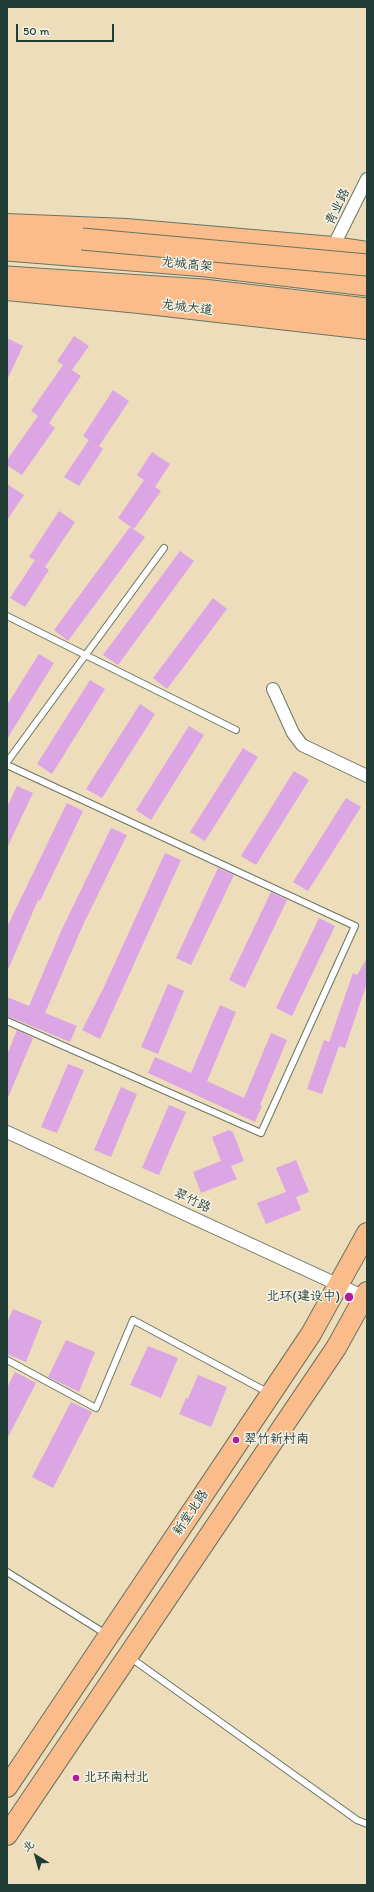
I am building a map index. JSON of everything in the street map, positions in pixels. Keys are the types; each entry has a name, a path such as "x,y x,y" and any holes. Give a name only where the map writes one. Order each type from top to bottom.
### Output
{"highway":[{"path":"7,235 82,239 367,264"},
{"name":"龙城高架","path":"7,250 198,265 367,285"},
{"name":"龙城高架","path":"7,277 203,290 367,308"}],"main road":[{"path":"7,224 126,229 333,247 367,252"},
{"path":"126,229 206,259"},
{"path":"7,244 206,259 367,274"},
{"name":"龙城大道","path":"7,290 139,303 367,329"},
{"name":"新堂北路","path":"7,1787 311,1334 367,1233"},
{"path":"7,1835 336,1348 366,1296"}],"street":[{"name":"青业路","path":"333,247 367,179"},
{"path":"273,689 293,732 302,745 367,776"},
{"name":"翠竹路","path":"7,1132 338,1285 366,1296"}],"lane":[{"path":"7,762 84,655 164,548"},
{"path":"7,616 236,730"},
{"path":"7,765 355,926 261,1133 7,1021"},
{"path":"7,1360 96,1408 133,1320 271,1394"},
{"path":"7,1572 108,1636"},
{"path":"128,1655 357,1820 367,1824"}],"building":[{"path":"74,336 89,346 72,370 81,376 49,423 55,428 22,475 7,465 7,460 38,416 31,411 63,365 57,361"},
{"path":"7,338 23,346 7,380"},
{"path":"113,390 129,401 99,446 103,449 79,486 64,477 89,440 83,436"},
{"path":"152,452 170,464 155,487 161,491 134,529 118,518 144,480 137,475"},
{"path":"7,484 24,495 7,520"},
{"path":"59,511 75,522 45,567 49,570 25,607 10,598 35,560 29,557"},
{"path":"130,527 145,537 68,641 54,630"},
{"path":"180,551 194,561 118,665 103,655"},
{"path":"213,598 227,609 167,689 153,678"},
{"path":"39,654 54,663 7,739 7,705"},
{"path":"90,680 105,689 52,774 37,764"},
{"path":"140,704 155,714 102,798 86,789"},
{"path":"189,726 204,735 151,820 136,810"},
{"path":"243,748 258,757 205,841 190,832"},
{"path":"294,771 309,780 256,865 241,856"},
{"path":"17,786 33,793 7,848 7,807"},
{"path":"346,798 361,807 308,891 293,882"},
{"path":"67,803 83,811 40,901 38,900 7,972 7,927"},
{"path":"111,828 127,835 83,925 45,1013 77,1026 70,1042 7,1016 7,997 29,1006 62,929"},
{"path":"165,853 181,860 100,1039 82,1030 103,989"},
{"path":"218,868 234,875 191,965 176,958"},
{"path":"271,892 287,900 245,988 229,980"},
{"path":"319,918 335,926 292,1016 276,1008"},
{"path":"367,958 367,983 345,1048 339,1046 322,1094 307,1089 324,1040 329,1042 353,973 357,975"},
{"path":"168,984 184,991 158,1054 141,1047"},
{"path":"220,1005 236,1012 207,1081 244,1098 271,1033 287,1040 260,1105 262,1106 255,1122 148,1073 155,1057 191,1073"},
{"path":"17,1030 33,1038 7,1100 7,1055"},
{"path":"68,1064 84,1070 57,1133 41,1127"},
{"path":"121,1087 137,1094 111,1157 94,1150"},
{"path":"169,1105 186,1112 159,1175 142,1168"},
{"path":"229,1130 233,1132 244,1161 231,1166 237,1179 201,1193 193,1172 221,1161 212,1137"},
{"path":"296,1160 309,1192 296,1197 301,1210 266,1224 257,1203 286,1192 276,1168"},
{"path":"13,1309 42,1321 26,1362 7,1354 7,1323"},
{"path":"66,1340 95,1352 79,1392 48,1377"},
{"path":"148,1346 178,1358 161,1398 130,1385"},
{"path":"15,1372 36,1383 7,1439 7,1388"},
{"path":"198,1375 227,1387 211,1427 179,1414 186,1398 188,1399"},
{"path":"71,1402 92,1412 53,1488 32,1477"}],"place":[{"name":"北环(建设中)","path":"349,1297"},
{"name":"翠竹新村南","path":"236,1440"},
{"name":"北环南村北","path":"76,1778"}]}
